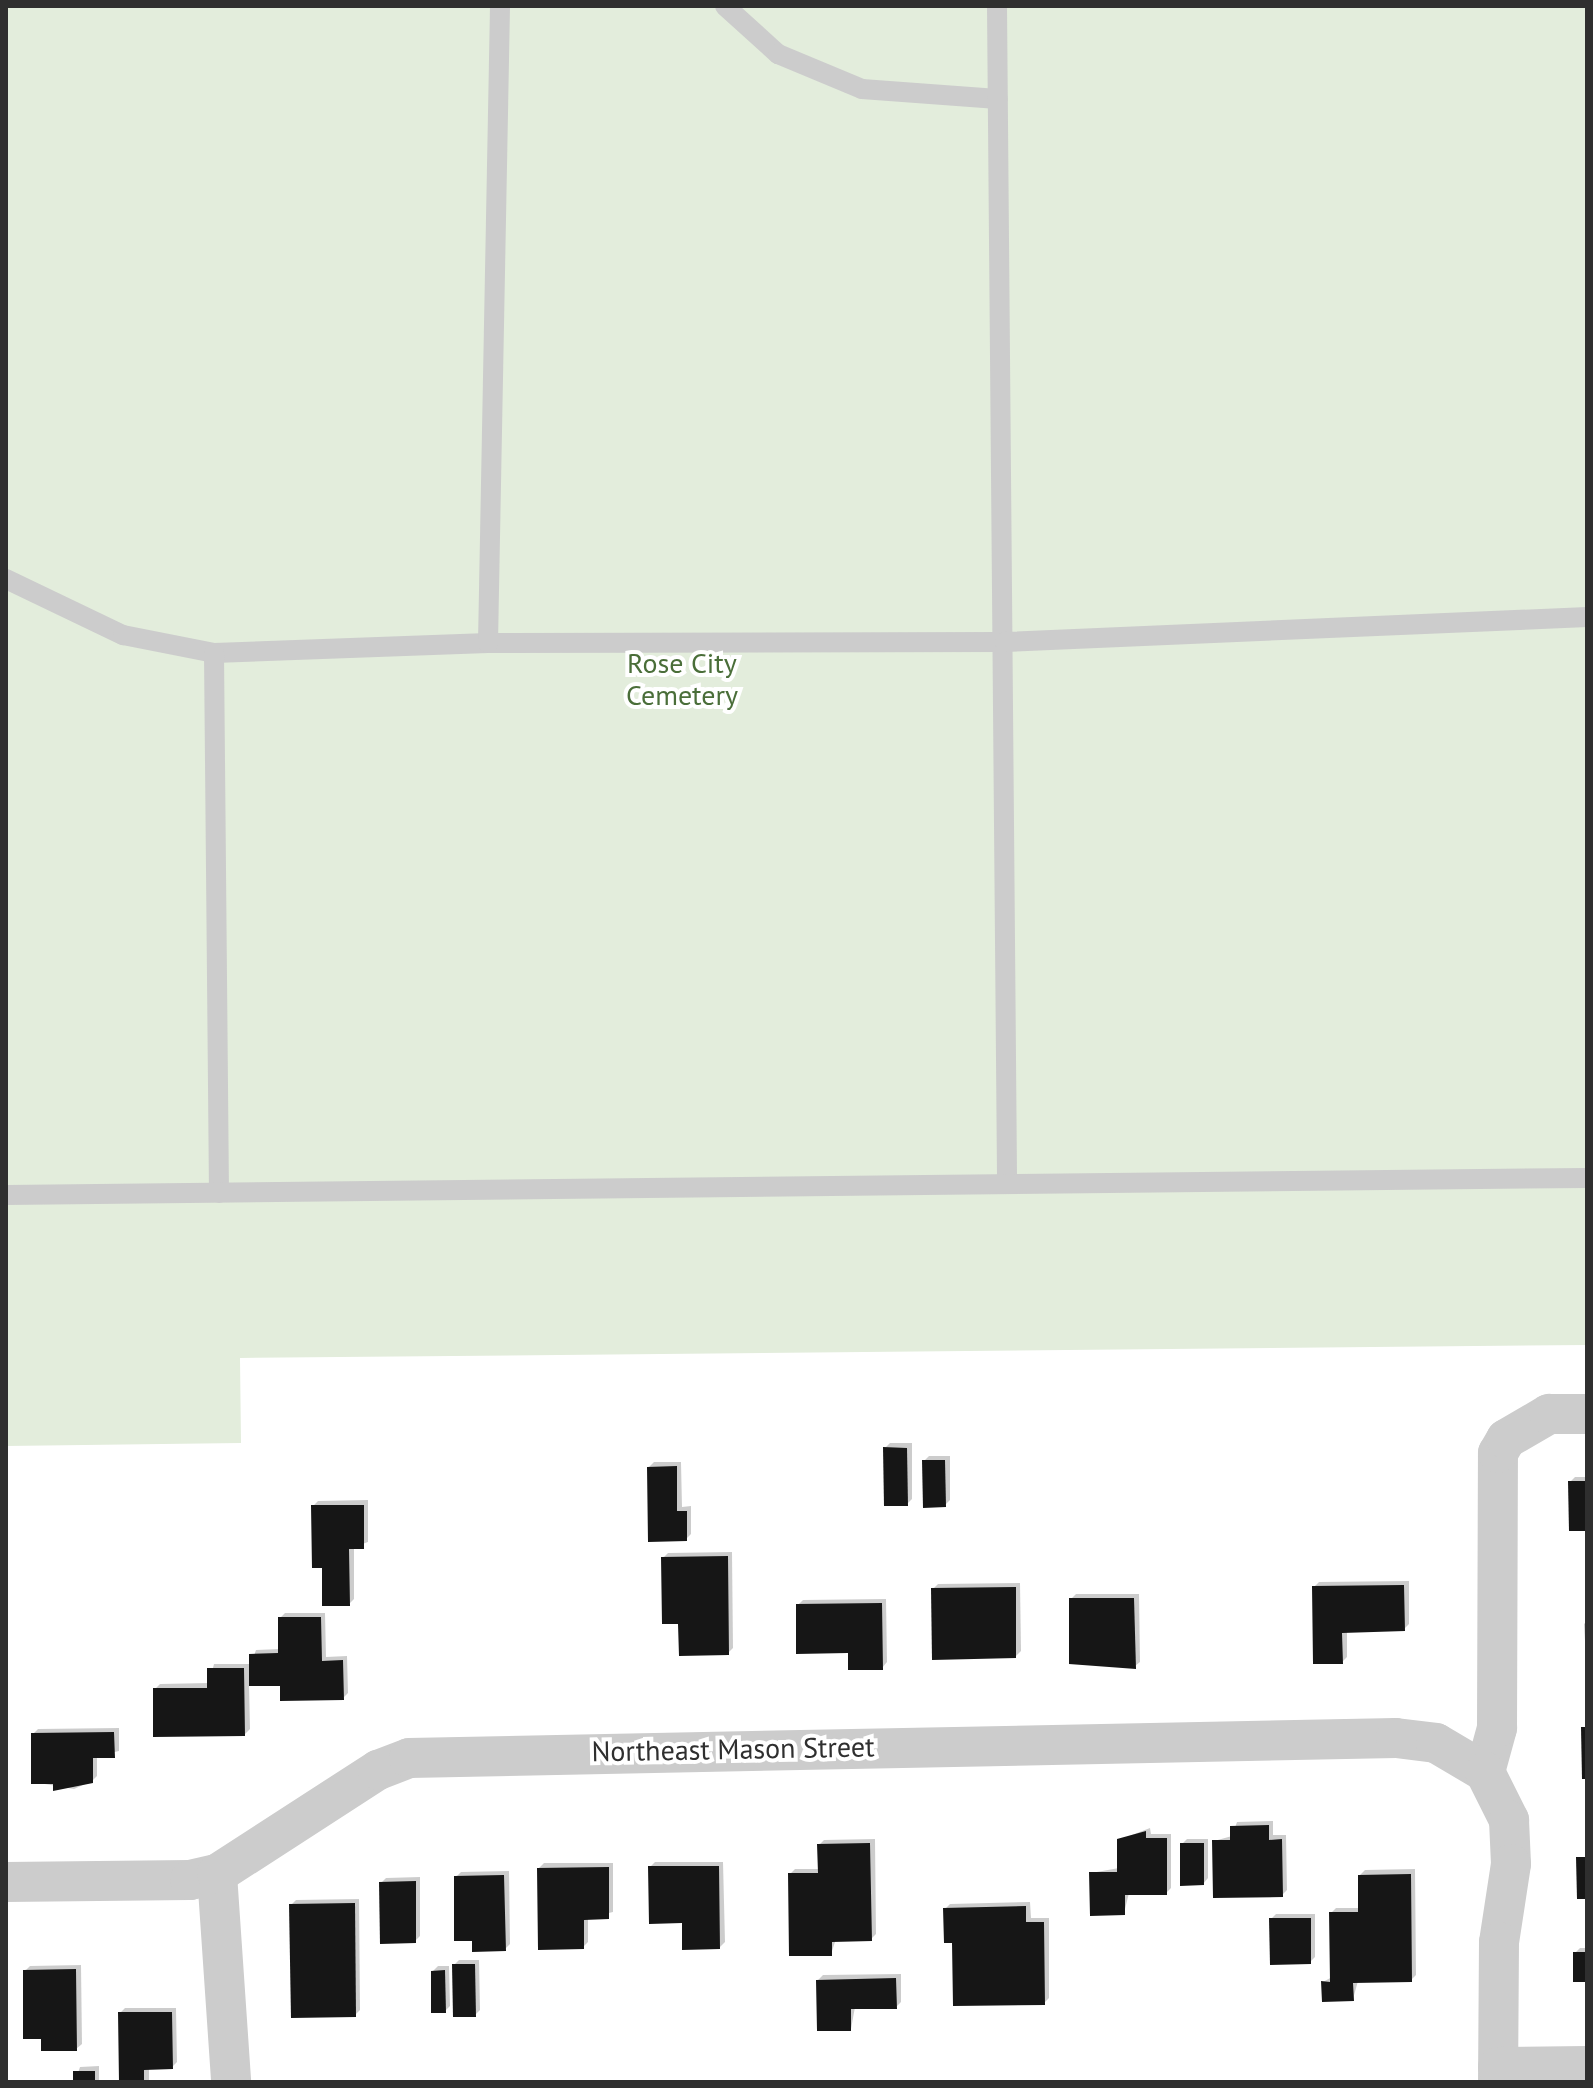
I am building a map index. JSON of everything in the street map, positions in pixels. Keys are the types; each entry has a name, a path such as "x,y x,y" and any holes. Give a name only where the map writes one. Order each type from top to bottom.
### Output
{"street":[{"path":"1587,1414 1549,1414 1506,1439 1494,1472 1497,1728 1485,1772 1509,1820 1511,1864 1499,1942 1498,2074 1587,2066"},
{"name":"Northeast Mason Street","path":"6,1882 190,1880 217,1874 378,1770 409,1758 453,1754 1396,1738 1436,1743 1485,1772"},
{"path":"217,1874 231,2082"}],"lane":[{"path":"488,643 500,6"},
{"path":"725,6 778,54 862,89 998,99"},
{"path":"997,6 1005,642 1007,1183"},
{"path":"6,579 123,635 214,653 488,643 1005,642 1587,617"},
{"path":"214,653 219,1193"},
{"path":"6,1195 1587,1178"}],"green space":[{"name":"Rose City Cemetery","path":"6,6 1587,6 1587,1345 240,1358 241,1443 6,1446"}],"building":[{"path":"883,1447 907,1448 908,1506 884,1506"},
{"path":"922,1460 945,1460 946,1507 923,1508"},
{"path":"677,1466 677,1511 687,1511 687,1541 648,1542 647,1467"},
{"path":"1568,1481 1587,1481 1587,1531 1569,1531"},
{"path":"311,1505 364,1505 364,1549 349,1549 350,1606 322,1606 322,1568 312,1568"},
{"path":"728,1556 729,1655 679,1656 678,1624 662,1624 661,1557"},
{"path":"1404,1585 1405,1631 1342,1633 1343,1664 1313,1664 1312,1586"},
{"path":"1016,1587 1016,1658 932,1660 931,1588"},
{"path":"1069,1598 1134,1598 1136,1669 1069,1664"},
{"path":"882,1603 883,1670 848,1670 848,1653 796,1654 796,1604"},
{"path":"278,1617 321,1617 322,1661 343,1660 344,1700 280,1701 280,1686 249,1686 249,1654 278,1653"},
{"path":"207,1668 244,1668 245,1736 153,1737 153,1688 207,1688"},
{"path":"1581,1727 1587,1727 1587,1779 1582,1779"},
{"path":"114,1732 115,1758 93,1758 93,1783 53,1791 53,1784 31,1784 31,1733"},
{"path":"1269,1825 1269,1840 1282,1839 1283,1897 1213,1898 1212,1840 1230,1840 1230,1826"},
{"path":"1146,1831 1146,1838 1167,1838 1167,1895 1125,1895 1125,1915 1090,1916 1089,1872 1117,1872 1117,1839"},
{"path":"870,1843 872,1941 832,1942 832,1956 789,1956 788,1873 818,1873 817,1844"},
{"path":"1180,1843 1204,1843 1204,1885 1180,1886"},
{"path":"1576,1857 1587,1857 1587,1899 1577,1899"},
{"path":"648,1866 719,1866 720,1949 682,1950 682,1923 649,1924"},
{"path":"609,1867 609,1919 584,1920 584,1949 538,1950 537,1868"},
{"path":"1411,1874 1412,1982 1353,1983 1354,2001 1322,2002 1321,1981 1330,1982 1329,1912 1358,1912 1358,1875"},
{"path":"504,1875 506,1951 472,1952 472,1941 454,1941 454,1876"},
{"path":"416,1881 416,1943 380,1944 379,1882"},
{"path":"355,1903 356,2017 291,2018 289,1904"},
{"path":"1026,1906 1026,1922 1044,1922 1045,2005 953,2006 952,1943 944,1943 943,1908"},
{"path":"1269,1918 1311,1918 1311,1964 1270,1965"},
{"path":"1573,1952 1587,1952 1587,1982 1573,1982"},
{"path":"452,1964 475,1964 476,2017 453,2017"},
{"path":"76,1969 77,2051 41,2051 41,2039 23,2039 23,1970"},
{"path":"445,1970 446,2013 431,2013 431,1971"},
{"path":"896,1978 897,2009 851,2009 851,2031 817,2031 816,1980"},
{"path":"118,2012 172,2012 173,2069 144,2070 144,2082 119,2082"},
{"path":"73,2071 95,2071 95,2082 73,2082"}]}
